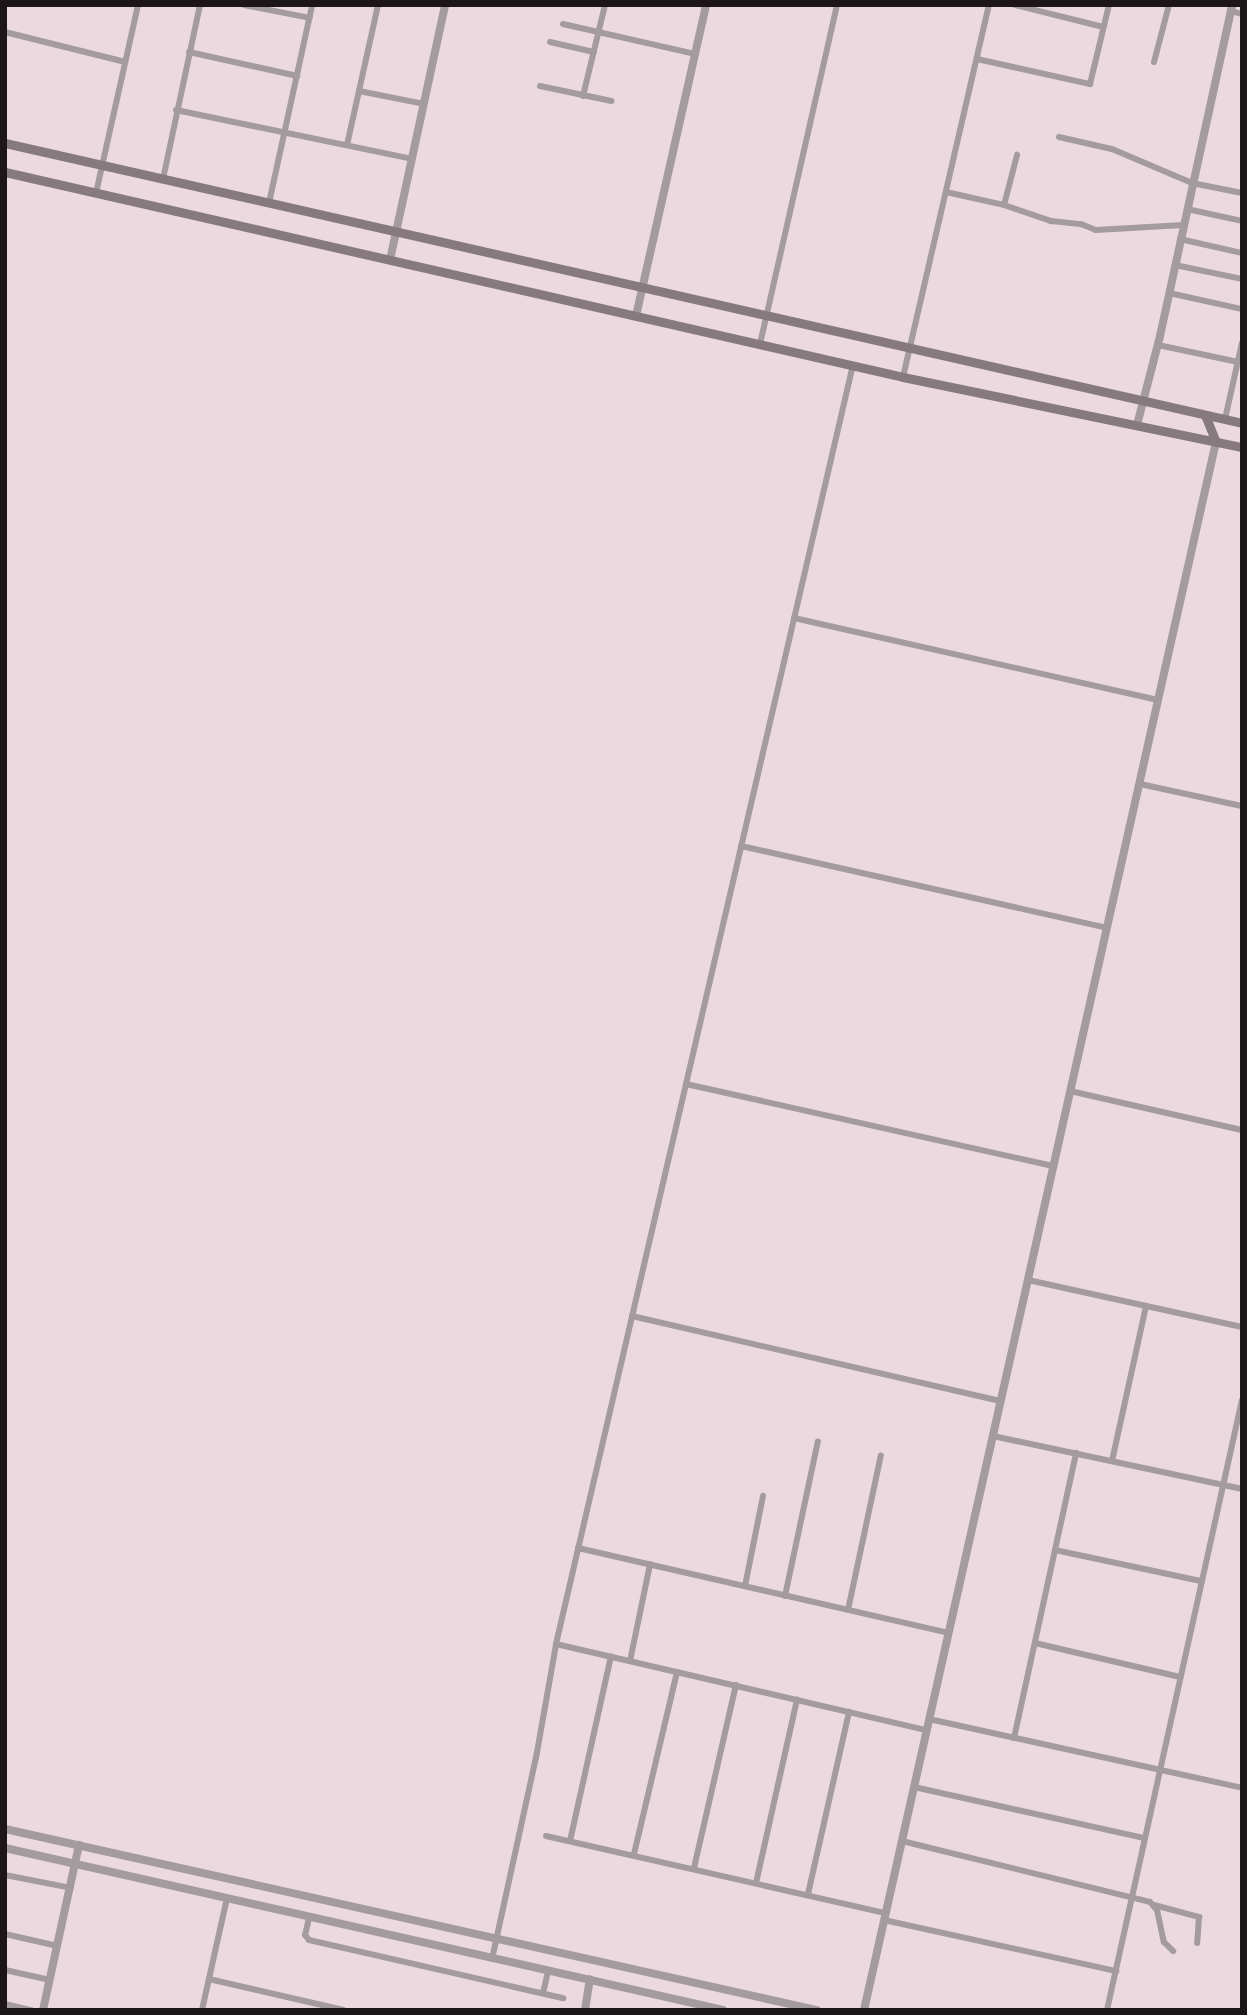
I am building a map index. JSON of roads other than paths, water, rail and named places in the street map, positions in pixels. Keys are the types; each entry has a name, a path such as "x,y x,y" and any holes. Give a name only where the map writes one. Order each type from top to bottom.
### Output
{"main road":[{"path":"5,143 1242,423"},
{"path":"5,172 903,377 1242,447"},
{"path":"1205,415 1216,442"}],"street":[{"path":"96,193 138,5"},
{"path":"163,179 200,5"},
{"path":"244,5 310,18"},
{"path":"269,203 312,5"},
{"path":"347,145 378,5"},
{"path":"390,260 445,5"},
{"path":"583,96 604,5"},
{"path":"636,316 706,5"},
{"path":"761,344 837,5"},
{"path":"903,377 989,5"},
{"path":"1015,5 1046,9 1103,27"},
{"path":"977,59 1090,84 1109,5"},
{"path":"1154,62 1168,5"},
{"path":"1137,425 1158,345 1231,8 1242,14"},
{"path":"562,24 695,54"},
{"path":"5,32 125,62"},
{"path":"550,42 594,52"},
{"path":"190,52 297,76"},
{"path":"540,86 611,101"},
{"path":"359,92 424,104"},
{"path":"176,110 412,159"},
{"path":"1059,137 1111,149 1192,183 1242,193"},
{"path":"1003,205 1017,155"},
{"path":"946,192 1003,205 1051,221 1081,224 1096,230 1183,225"},
{"path":"1186,209 1242,221"},
{"path":"1180,239 1242,253"},
{"path":"1175,265 1242,279"},
{"path":"1169,293 1242,309"},
{"path":"1225,419 1242,343"},
{"path":"1158,345 1238,362"},
{"path":"492,1959 536,1758 556,1644 853,365"},
{"path":"864,2010 1216,442"},
{"path":"794,618 1158,699"},
{"path":"1140,784 1242,806"},
{"path":"741,846 1107,928"},
{"path":"686,1084 1053,1166"},
{"path":"1070,1091 1242,1130"},
{"path":"1028,1280 1242,1327"},
{"path":"1112,1461 1146,1306"},
{"path":"632,1316 1000,1401"},
{"path":"1107,2010 1242,1399"},
{"path":"993,1436 1242,1489"},
{"path":"785,1596 818,1441"},
{"path":"1014,1738 1076,1453"},
{"path":"848,1610 880,1455"},
{"path":"745,1586 763,1496"},
{"path":"578,1548 948,1633"},
{"path":"1055,1550 1201,1581"},
{"path":"630,1661 650,1564"},
{"path":"1035,1643 1180,1677"},
{"path":"556,1644 927,1730"},
{"path":"570,1841 611,1656"},
{"path":"634,1854 677,1672"},
{"path":"694,1868 736,1685"},
{"path":"756,1882 797,1700"},
{"path":"808,1894 849,1712"},
{"path":"929,1719 1242,1788"},
{"path":"914,1787 1144,1838"},
{"path":"5,1829 817,2010"},
{"path":"547,1836 808,1894 885,1916 1116,1971"},
{"path":"902,1840 1132,1896 1199,1917 1197,1944"},
{"path":"43,2010 79,1845"},
{"path":"5,1848 227,1898 309,1921 492,1959 545,1983 563,1998"},
{"path":"5,1875 71,1888"},
{"path":"202,2010 227,1898"},
{"path":"1154,1905 1164,1942 1173,1951"},
{"path":"309,1921 305,1934 309,1940 545,1983 590,1979 723,2010"},
{"path":"5,1934 58,1946"},
{"path":"5,1970 50,1980"},
{"path":"209,1979 311,2006 343,2010"},
{"path":"585,2010 590,1979"},
{"path":"5,2004 32,2010"}]}
